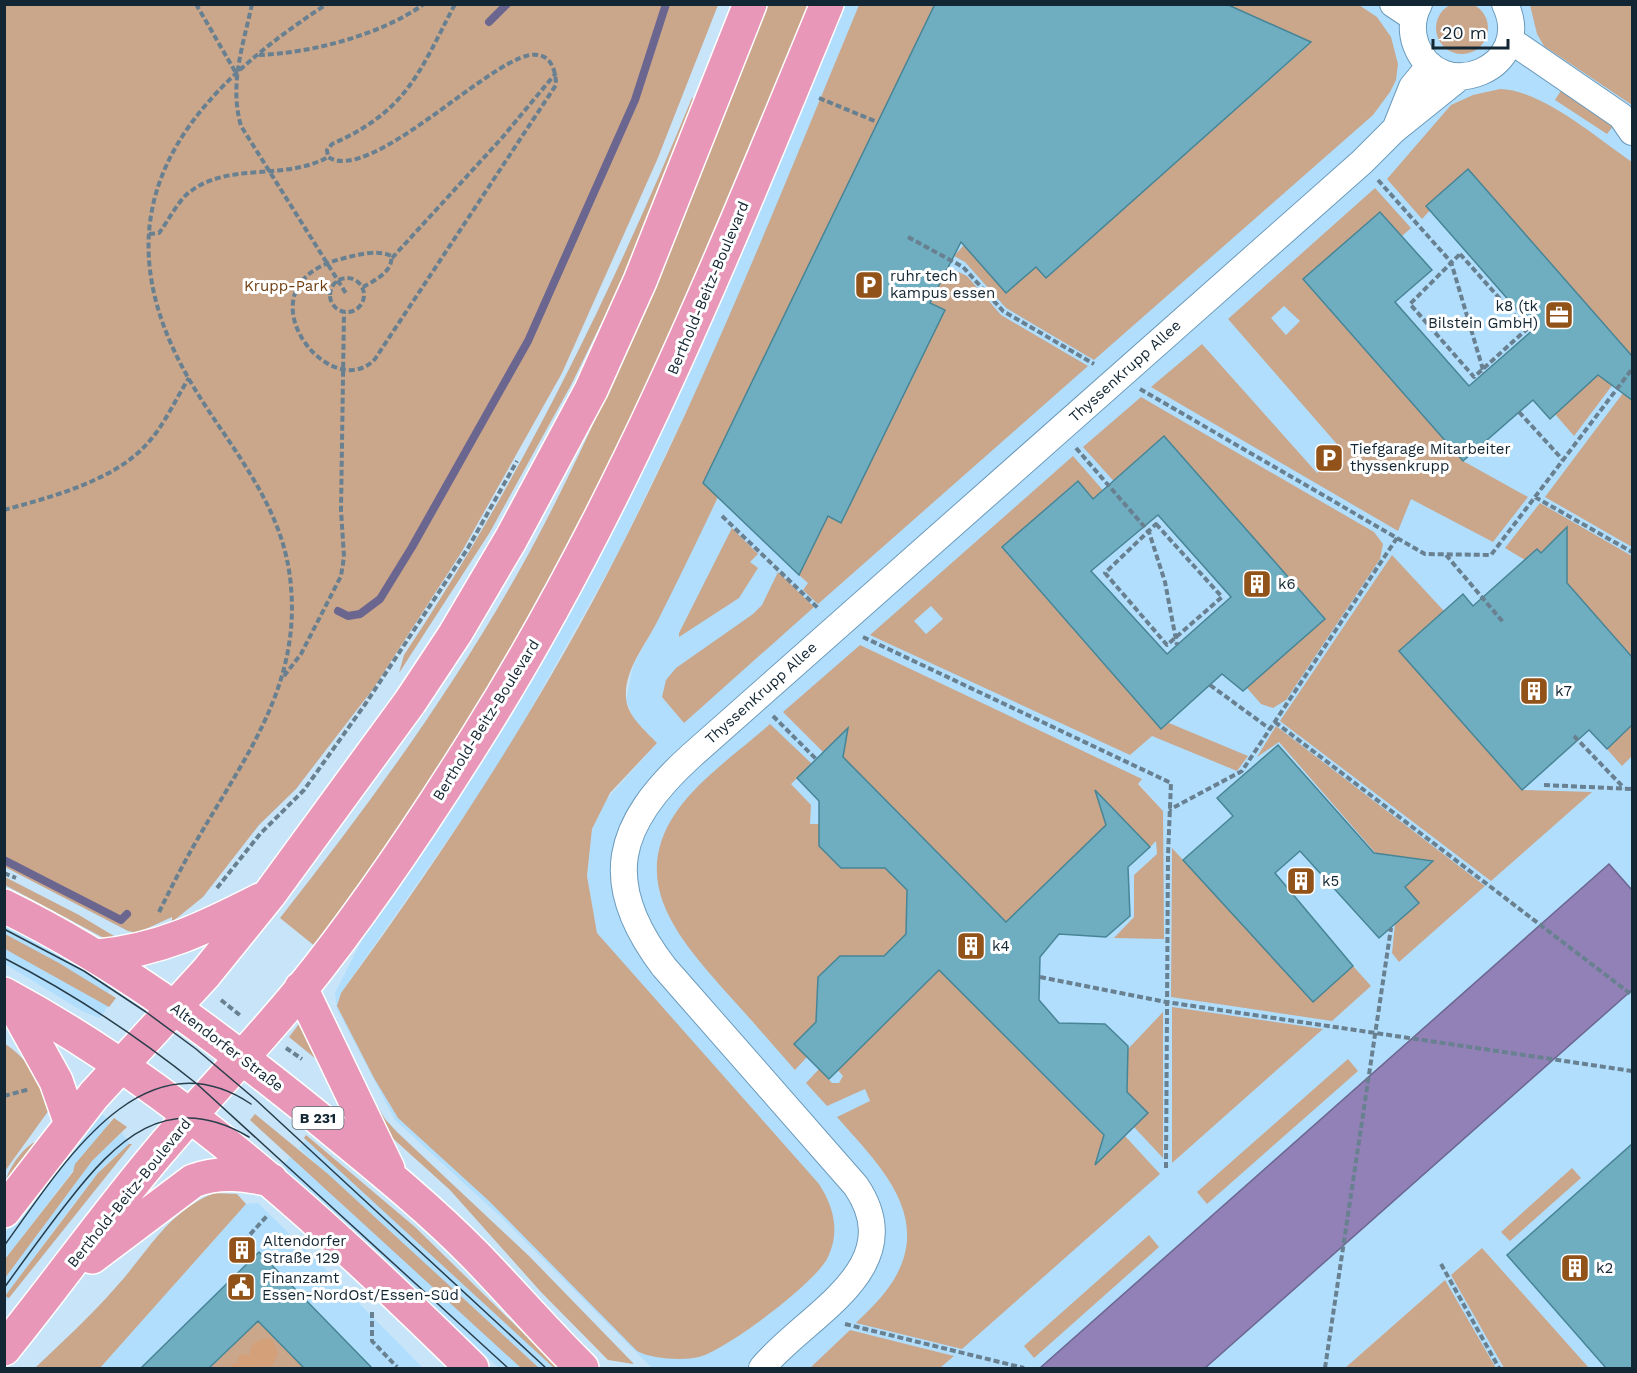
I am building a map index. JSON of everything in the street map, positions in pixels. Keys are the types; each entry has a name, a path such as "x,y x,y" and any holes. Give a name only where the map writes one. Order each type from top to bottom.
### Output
{"main road":[{"path":"4,1211 121,1064 197,983 269,895 410,702 477,598 591,390 640,281 750,4"},
{"name":"Berthold-Beitz-Boulevard","path":"4,1348 57,1284 150,1163 244,1058 302,988 424,820 503,695 575,569 676,364 827,4"},
{"path":"98,956 142,950 167,943 269,895"},
{"name":"Altendorfer Straße","path":"4,906 98,956 244,1058 393,1179 475,1255 585,1367"},
{"path":"302,988 393,1179"},
{"path":"7,995 121,1064 271,1180 370,1269 472,1368"},
{"path":"7,995 56,1081 71,1124"},
{"path":"57,1284 192,1181 232,1173 271,1180"}],"street":[{"path":"1393,4 1416,11 1416,44 1430,65 1444,74 1460,77 1479,74 1495,64 1510,40 1511,23 1505,4"},
{"path":"1510,40 1621,116 1632,132"},
{"name":"ThyssenKrupp Allee","path":"1394,130 1412,87 1430,65"},
{"name":"ThyssenKrupp Allee","path":"761,1366 819,1316 849,1286 864,1263 870,1240 868,1206 856,1186 659,960 639,929 624,883 624,858 629,836 646,802 669,776 837,625 1362,162 1394,130 1460,77"}],"path":[{"path":"196,4 236,73"},
{"path":"252,4 236,73 236,103 241,126 267,172 347,295"},
{"path":"258,56 319,46 371,31 408,15 424,4"},
{"path":"328,157 327,150 332,144 376,122 399,99 428,57 455,4"},
{"path":"156,918 193,847 265,724 282,679 291,630 292,589 287,553 276,520 260,488 189,378 166,330 153,289 148,251 155,198 167,159 201,110 236,73 324,5"},
{"path":"149,234 159,233 186,195 219,177 306,166 328,157 338,160 383,147 501,69 525,56 536,55 545,58 553,65 556,73 554,91 375,359 359,370 344,370 323,361 312,351 297,330 291,311 292,299 300,285 326,263 382,253 392,258"},
{"path":"363,287 385,273 392,258 501,139 556,73"},
{"path":"824,101 877,122"},
{"path":"1362,162 1451,262 1484,370"},
{"path":"908,237 963,267 1003,311 1089,363 1119,377 1425,554 1491,555 1632,369"},
{"path":"1460,254 1527,329 1474,377 1410,304 1451,262 1460,254"},
{"path":"351,278 363,287 365,294 361,305 352,312 337,309 330,299 330,291 337,281 351,278"},
{"path":"282,679 301,654 341,576 344,557 341,510 344,312"},
{"path":"4,510 77,486 112,471 137,453 155,434 189,378"},
{"path":"1519,412 1563,460"},
{"path":"1059,429 1149,532 1165,582 1177,645"},
{"path":"215,890 260,834 304,790 366,703 468,548 520,456"},
{"path":"1535,497 1632,552"},
{"path":"722,516 837,625 1171,783 1166,1002 1166,1168"},
{"path":"1156,524 1222,597 1167,645 1105,573 1149,532 1156,524"},
{"path":"1169,810 1242,771 1397,538"},
{"path":"1445,554 1503,622"},
{"path":"1210,685 1270,729"},
{"path":"755,699 816,759"},
{"path":"1275,722 1631,994"},
{"path":"1574,736 1624,788"},
{"path":"1544,785 1632,789"},
{"path":"1325,1368 1391,928"},
{"path":"1040,977 1166,1002 1632,1071"},
{"path":"197,983 295,1054"},
{"path":"4,1096 33,1089"},
{"path":"244,1241 268,1215"},
{"path":"1441,1264 1499,1368"},
{"path":"819,1316 1024,1368"},
{"path":"372,1320 372,1341 398,1368"}],"shaded area":[{"name":"ruhr tech kampus essen","path":"839,5 859,5 724,333 619,551 514,739 478,796 341,993 337,1006 374,1078 398,1118 626,968 597,933 587,876 592,829 606,800 657,743 634,719 626,701 633,666 718,497 703,483 935,5 1632,5 1632,1368 1589,1368 1482,1248 1451,1275 1504,1368 1496,1368 1445,1280 1345,1368 940,1368 954,1356 850,1330 810,1368 652,1368 503,1219 395,1120 337,1009 335,993","holes":["860,645 1142,780 1138,783 1163,811 1150,847 1113,809 996,913 841,754 844,744 836,740 823,752"]},
{"path":"1609,864 1632,890 1632,990 1205,1368 1040,1368"},
{"path":"4,920 113,984 108,993 5,934"},
{"path":"4,949 108,1006 100,1018 84,1012 5,964"},
{"path":"102,1114 110,1122 5,1259 5,1233 33,1195"},
{"path":"122,1133 130,1144 105,1165 72,1206 6,1295 9,1298 5,1303 5,1278 92,1161"},
{"path":"306,1140 554,1368 539,1368 299,1148"},
{"path":"290,1157 521,1368 499,1368 332,1213 279,1170"},
{"path":"258,1203 423,1368 100,1368 246,1204"},
{"path":"269,1338 273,1341 278,1353 272,1366 231,1368 232,1364 239,1363 238,1358 242,1354 250,1355 251,1347 255,1342"}],"green space":[{"path":"1457,2 1467,2 1481,9 1488,28 1481,47 1467,54 1457,54 1447,50 1440,43 1436,33 1436,23 1440,13 1447,6"},
{"name":"Krupp-Park","path":"4,5 718,5 657,160 562,373 461,553 373,689 296,789 259,825 203,897 172,922 172,917 137,933 128,931 5,867"},
{"path":"764,5 812,5 631,430 521,638 408,819 316,947 280,918 353,823 423,725 519,572 578,457 635,329"},
{"path":"859,5 935,5 703,483 718,497 665,607 636,659 626,688 627,705 630,711 657,743 610,793 592,829 587,876 597,933 819,1184 832,1211 834,1238 828,1257 807,1282 749,1329 712,1352 699,1357 685,1359 659,1357 637,1351 489,1201 398,1118 374,1078 337,1006 341,993 417,887 489,778 589,609 652,484 715,348"},
{"path":"1226,5 1359,5 1377,17 1391,37 1398,64 1396,80 1373,115 1094,360 1006,308 965,262 954,256 964,245 1006,292 1036,267 1046,278 1311,43"},
{"path":"1530,5 1632,5 1632,105 1544,46 1537,34"},
{"path":"1500,89 1516,91 1551,106 1632,162 1632,359 1574,436 1555,414 1626,349 1468,170 1422,219 1387,179 1451,105 1473,95"},
{"path":"1562,89 1617,121 1607,134 1555,100"},
{"path":"692,98 699,101 623,279 571,385 490,532 399,673 404,655 487,521 562,383 630,242"},
{"path":"1375,188 1411,228 1402,236 1380,212 1303,280 1463,461 1528,497 1493,542 1411,499 1398,531 1151,387 1202,344 1317,473 1342,450 1228,319","holes":["1284,306 1300,321 1286,335 1271,318"]},
{"path":"948,267 967,276 1001,315 1088,366 818,604 803,590 808,583 799,575 828,516 841,523 944,310 930,303"},
{"path":"1632,381 1632,547 1545,497"},
{"path":"1141,397 1374,532 1383,544 1380,559 1286,700 1273,708 1261,704 1247,688 1325,618 1164,437 1119,487 1083,447"},
{"path":"1073,456 1108,496 1099,505 1077,481 1002,548 1161,729 1169,723 1248,756 1237,771 1152,736 1130,755 870,635","holes":["931,606 943,619 926,634 914,621"]},
{"path":"1540,503 1632,556 1632,657 1537,549 1525,560 1505,548"},
{"path":"732,528 758,554 750,562 758,568 739,598 679,637 679,633"},
{"path":"1392,555 1444,611 1399,651 1522,790 1592,792 1491,881 1280,721"},
{"path":"778,572 814,607 684,723 662,697 666,680 676,668 753,614 762,605"},
{"path":"860,645 1142,779 1138,784 1163,811 1164,939 1114,938 1134,917 1134,875 1157,854 1156,841 1150,847 1113,809 1109,823 1000,929 996,912 840,754 844,749 844,744 836,740 823,752 783,712"},
{"path":"770,724 812,764 791,784 811,805 810,824 819,824 819,846 841,868 885,868 907,890 906,934 884,956 840,956 818,977 816,1022 794,1044 807,1057 795,1070 691,951 665,908 658,885 657,862 663,837 677,811 697,787"},
{"path":"1632,725 1632,756 1622,766 1607,749"},
{"path":"1276,726 1485,886 1399,962 1392,953 1395,924 1419,903 1279,742 1257,757"},
{"path":"1172,848 1313,1001 1353,966 1371,986 1332,1021 1171,997"},
{"path":"5,877 79,915 119,939 115,944 5,885"},
{"path":"5,934 59,963 116,998 109,1007 5,949"},
{"path":"945,964 949,980 1103,1135 1105,1133 1109,1151 1125,1136 1160,1174 962,1349 856,1323 889,1287 904,1257 907,1234 904,1212 883,1172 837,1117 870,1101 865,1089 827,1106 806,1083 819,1069 832,1083 839,1083 843,1076 836,1068 839,1069"},
{"path":"1172,1007 1323,1029 1172,1163"},
{"path":"1163,1012 1163,1158 1134,1127 1148,1113 1127,1092 1128,1049"},
{"path":"302,1020 332,1072 289,1037"},
{"path":"4,1043 34,1072 49,1110 5,1171"},
{"path":"1348,1059 1358,1071 1207,1204 1197,1192"},
{"path":"363,1082 385,1119 397,1132 529,1256 634,1364 608,1360 541,1292 450,1190 388,1134"},
{"path":"255,1114 328,1174 539,1368 521,1368 250,1120"},
{"path":"114,1118 127,1127 92,1161 5,1278 5,1259 73,1172 75,1164"},
{"path":"306,1135 415,1227 559,1368 554,1368 304,1138"},
{"path":"38,1140 42,1141 5,1190 7,1176 15,1161"},
{"path":"129,1144 132,1144 9,1298 5,1296 98,1173"},
{"path":"1572,1168 1581,1178 1510,1241 1501,1232"},
{"path":"214,1193 237,1194 246,1204 100,1368 35,1368 106,1298 170,1222 183,1211"},
{"path":"1149,1235 1159,1247 1034,1358 1024,1346"},
{"path":"1482,1248 1589,1368 1504,1368 1451,1275"},
{"path":"1445,1280 1496,1368 1345,1368"},
{"path":"258,1321 304,1368 210,1368"},
{"path":"850,1330 954,1356 940,1368 810,1368"}],"building":[{"name":"ruhr tech kampus essen","path":"935,4 1226,4 1311,42 1046,278 1036,267 1006,293 961,242 930,303 945,310 841,523 828,516 799,575 703,483"},
{"name":"k8 (tk Bilstein GmbH)","path":"1468,169 1632,356 1632,400 1598,375 1550,419 1533,400 1463,461 1303,279 1380,212 1432,270 1395,302 1469,386 1534,329 1426,206"},
{"name":"k6","path":"1164,436 1325,619 1243,691 1222,674 1161,729 1002,547 1078,481 1093,499","holes":["1158,515 1231,597 1167,654 1091,571"]},
{"name":"k7","path":"1567,527 1567,583 1632,657 1632,725 1607,749 1589,730 1522,790 1399,651 1463,594 1473,606 1537,549 1541,553"},
{"name":"k4","path":"848,728 843,757 1006,922 1106,825 1095,790 1150,847 1128,867 1130,916 1106,937 1059,934 1040,957 1039,1000 1059,1023 1105,1024 1128,1046 1127,1092 1148,1113 1095,1165 1104,1135 939,970 829,1079 794,1044 816,1022 818,977 840,956 884,956 906,934 907,890 885,868 841,868 819,846 819,801 797,778"},
{"name":"k5","path":"1278,745 1374,853 1433,861 1405,887 1419,903 1379,938 1300,851 1275,873 1353,966 1313,1002 1183,860 1233,816 1217,798"},
{"name":"k2","path":"1632,1144 1632,1368 1606,1368 1507,1255"},
{"path":"259,1252 372,1368 304,1368 258,1321 209,1368 141,1368"}],"waterway":[{"path":"489,22 507,4"},
{"path":"338,611 348,616 360,614 380,599 412,547 528,341 635,100 666,4"},
{"path":"4,860 121,920 127,914"}],"tram line":[{"path":"4,929 84,971 196,1049 256,1100 546,1368"},
{"path":"4,958 104,1016 197,1084 508,1368"},
{"path":"4,1246 77,1149 107,1119 139,1097 174,1084 211,1086 251,1104"},
{"path":"4,1288 85,1180 124,1142 145,1128 168,1120 193,1118 220,1123 249,1137"}],"place":[{"name":"ruhr tech kampus essen","path":"869,285"},
{"name":"k8 (tk Bilstein GmbH)","path":"1559,315"},
{"name":"Tiefgarage Mitarbeiter thyssenkrupp","path":"1329,458"},
{"name":"k6","path":"1257,584"},
{"name":"k7","path":"1534,691"},
{"name":"k5","path":"1301,881"},
{"name":"k4","path":"971,946"},
{"name":"Altendorfer Straße 129","path":"242,1250"},
{"name":"k2","path":"1575,1268"},
{"name":"Finanzamt Essen-NordOst/Essen-Süd","path":"241,1287"}]}
